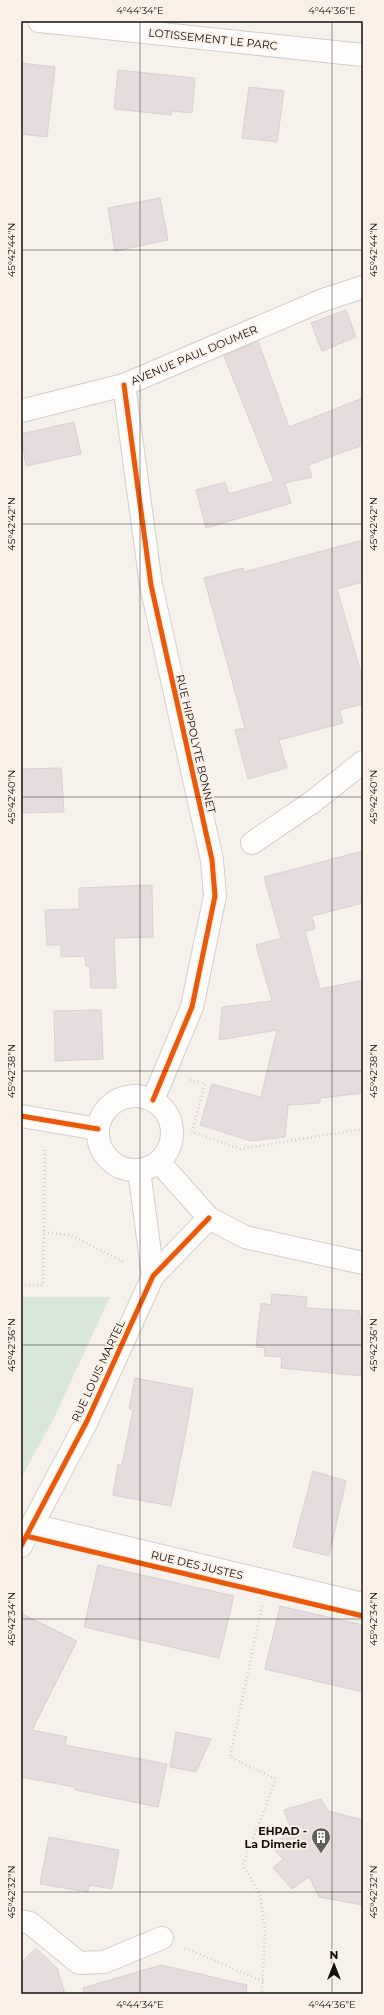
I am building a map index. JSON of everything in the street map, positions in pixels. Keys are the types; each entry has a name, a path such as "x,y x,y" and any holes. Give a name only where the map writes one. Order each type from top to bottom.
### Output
{"street":[{"name":"LOTISSEMENT LE PARC","path":"39,21 363,55"},
{"name":"AVENUE PAUL DOUMER","path":"21,412 124,385 323,300 363,287"},
{"name":"RUE HIPPOLYTE BONNET","path":"124,385 150,585 212,860 215,896 192,1007 153,1100"},
{"path":"252,843 311,803 363,762"},
{"path":"129,1096 141,1096 153,1100 162,1107 169,1118 173,1130 172,1142 167,1153 159,1162 139,1170 128,1170 117,1166 108,1160 98,1140 98,1129 101,1117 108,1107 117,1100 129,1096"},
{"path":"21,1116 98,1129"},
{"path":"159,1162 209,1218 245,1238 363,1263"},
{"path":"139,1170 153,1276"},
{"name":"RUE LOUIS MARTEL","path":"21,1546 87,1421 153,1276 209,1218"},
{"name":"RUE DES JUSTES","path":"32,1525 363,1604"},
{"path":"21,1921 30,1923 79,1963 104,1962 162,1938"}],"path":[{"path":"164,1073 205,1084 192,1132 240,1149 363,1129"},
{"path":"21,1285 43,1285 45,1121"},
{"path":"44,1232 70,1235 153,1276"},
{"path":"262,1994 264,1982 265,1929 260,1895 243,1865 276,1779 230,1757 263,1601"},
{"path":"162,1938 264,1982"}],"shaded area":[{"path":"21,1297 110,1297 53,1420 21,1478"}],"building":[{"path":"21,63 55,67 47,137 21,134"},
{"path":"118,70 195,78 192,113 172,111 171,115 114,109"},
{"path":"249,87 284,91 277,142 242,138"},
{"path":"160,198 168,240 115,251 108,208"},
{"path":"346,310 356,337 322,351 311,323"},
{"path":"258,341 289,427 363,398 363,445 308,465 312,477 285,483 291,503 206,528 196,490 225,482 229,494 274,481 224,356"},
{"path":"74,422 81,454 26,466 21,434"},
{"path":"363,540 363,582 337,589 363,680 363,704 339,710 343,723 279,740 287,768 248,779 235,730 245,728 204,578 243,568 244,572"},
{"path":"61,768 64,812 21,813 21,769"},
{"path":"363,851 363,903 312,916 315,929 305,931 320,989 363,980 363,1093 320,1098 320,1103 288,1105 285,1137 251,1141 200,1125 212,1084 261,1097 277,1030 219,1040 222,1007 272,1001 256,945 281,938 264,877"},
{"path":"152,885 153,937 114,938 116,988 91,988 90,966 86,966 85,956 61,957 61,945 47,945 45,910 79,909 79,888"},
{"path":"101,1010 103,1059 55,1061 54,1011"},
{"path":"272,1294 307,1297 306,1308 360,1311 359,1315 363,1316 363,1376 281,1368 282,1357 264,1356 265,1348 256,1347 261,1303 271,1305"},
{"path":"135,1378 193,1389 171,1506 113,1495 118,1464 122,1465 133,1410 129,1409"},
{"path":"313,1471 346,1481 329,1556 293,1547"},
{"path":"98,1565 234,1596 219,1658 84,1627"},
{"path":"280,1606 363,1625 363,1692 265,1669"},
{"path":"21,1613 77,1641 32,1730 67,1737 65,1745 167,1764 158,1807 75,1790 75,1787 21,1777"},
{"path":"176,1732 211,1739 196,1772 170,1767"},
{"name":"EHPAD - La Dimerie","path":"321,1799 328,1811 363,1820 363,1905 319,1897 309,1877 292,1889 273,1868 283,1859 273,1848 282,1838 279,1831 290,1827 284,1810"},
{"path":"49,1837 119,1850 112,1889 89,1885 88,1892 40,1884"},
{"path":"36,1948 57,1968 65,1994 21,1994 21,1963"},
{"path":"161,1965 247,1985 246,1994 84,1994 83,1988"}],"cycle path":[{"path":"124,385 151,585 212,860 215,896 192,1007 153,1100"},
{"path":"21,1116 98,1129"},
{"path":"21,1546 87,1421 153,1276 209,1218"},
{"path":"26,1536 363,1616"}],"place":[{"name":"EHPAD - La Dimerie","path":"321,1854"}]}
